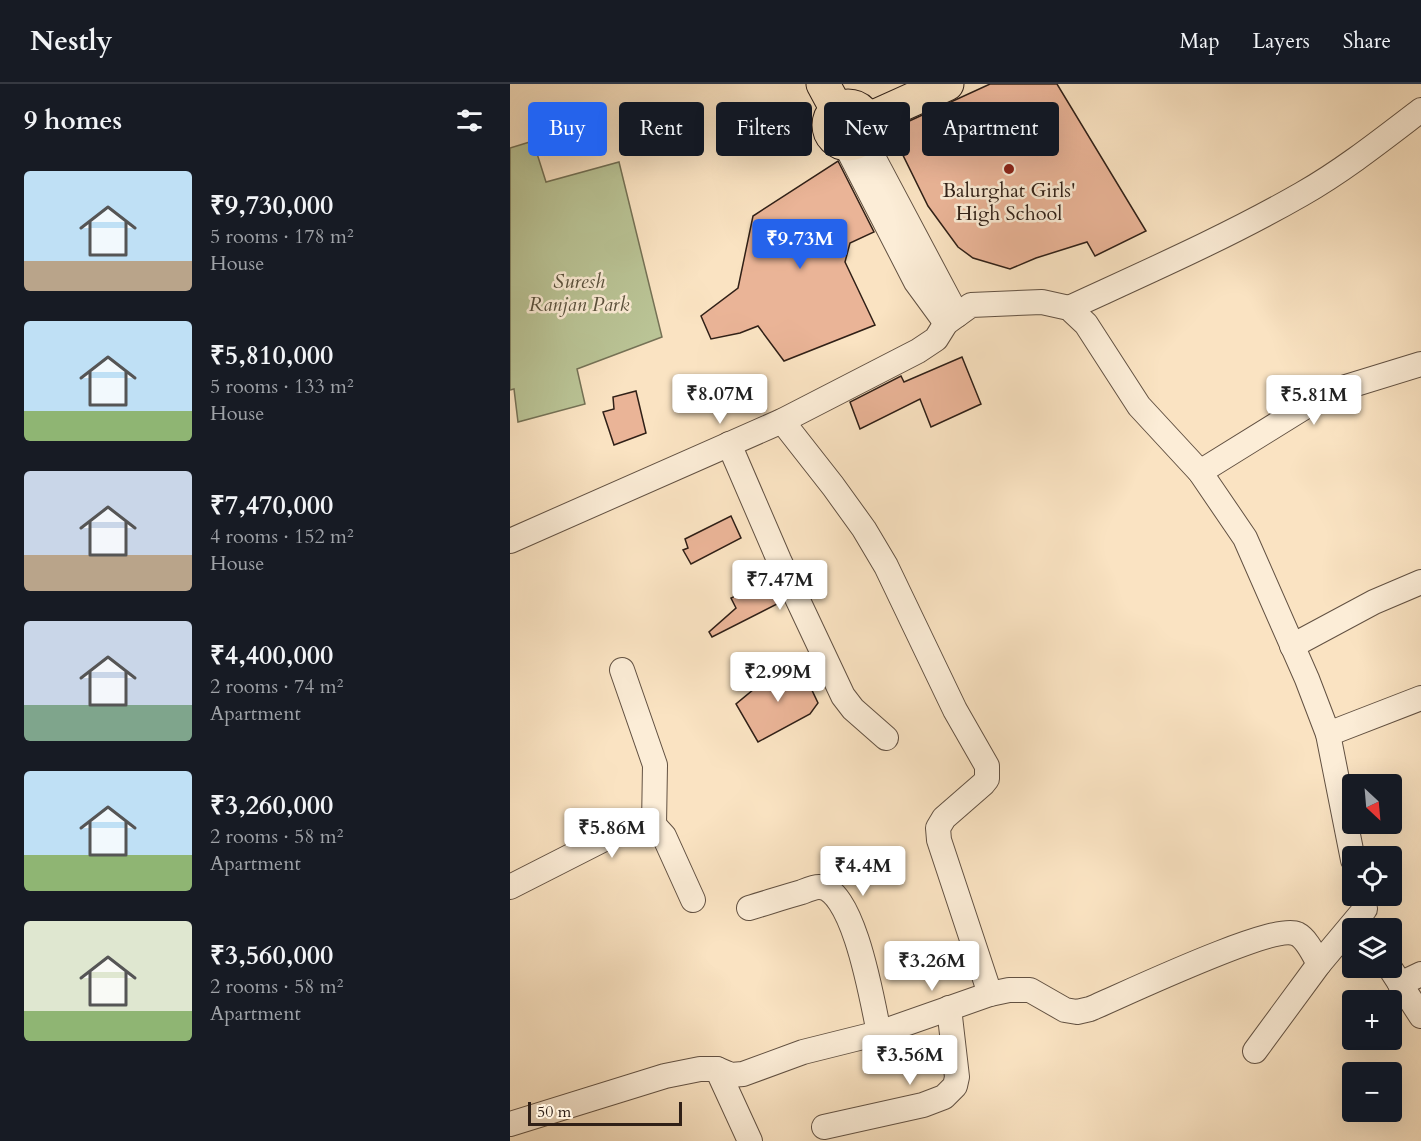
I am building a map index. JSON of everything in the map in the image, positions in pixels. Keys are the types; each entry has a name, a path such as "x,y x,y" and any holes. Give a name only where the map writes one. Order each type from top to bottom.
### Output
{"main road":[{"path":"910,105 947,84"}],"street":[{"path":"1069,308 1193,251 1304,194 1421,110"},
{"path":"869,156 951,319"},
{"path":"510,541 782,421 918,351 936,339 951,319 971,305 1042,302 1069,308 1086,324 1139,406 1200,472 1245,538 1328,734 1350,846"},
{"path":"1200,472 1316,400 1346,387 1421,364"},
{"path":"782,421 864,529 886,566 955,710 987,766 987,779 944,818 938,828 939,840 990,994"},
{"path":"729,444 779,560 843,696 853,709 886,738"},
{"path":"1292,646 1374,602 1421,582"},
{"path":"622,670 655,765 654,825 664,836 693,900"},
{"path":"1328,734 1421,698"},
{"path":"510,887 624,829 640,825 654,825"},
{"path":"749,908 820,887 833,891 843,903 853,928 879,1033"},
{"path":"1255,1052 1319,964 1366,911"},
{"path":"510,1124 665,1076 700,1069 717,1069 731,1075 743,1074 803,1052 879,1033 990,994 1019,988 1030,990 1065,1010 1077,1012 1090,1009 1248,942 1286,932 1297,934 1303,939 1319,964"},
{"path":"1404,975 1421,1016"},
{"path":"824,1127 923,1105 944,1097 954,1086 957,1077 949,1008"},
{"path":"717,1069 750,1141"}],"green space":[{"name":"Suresh Ranjan Park","path":"528,143 528,156 538,156 546,182 619,162 662,337 577,369 585,404 518,422 514,389 510,390 510,148"}],"building":[{"name":"Balurghat Girls' High School","path":"990,84 1057,84 1146,231 1095,256 1087,242 1010,269 973,258 958,247 928,206 903,156 910,156 910,121 922,115 922,156 1059,156 1059,102 951,102"},
{"path":"838,161 874,232 850,243 845,262 875,325 784,361 758,326 740,333 711,339 701,316 738,288 753,216"},
{"path":"962,357 981,404 931,427 920,399 860,429 850,402 901,376 904,382"},
{"path":"636,391 646,433 614,445 603,412 614,409 613,397"},
{"path":"731,516 741,538 691,564 683,550 688,548 685,539"},
{"path":"772,579 783,601 712,637 709,632 736,608 731,598"},
{"path":"799,663 818,703 810,714 758,742 736,704 766,679"}],"place":[{"name":"Balurghat Girls' High School","path":"1009,169"}]}
